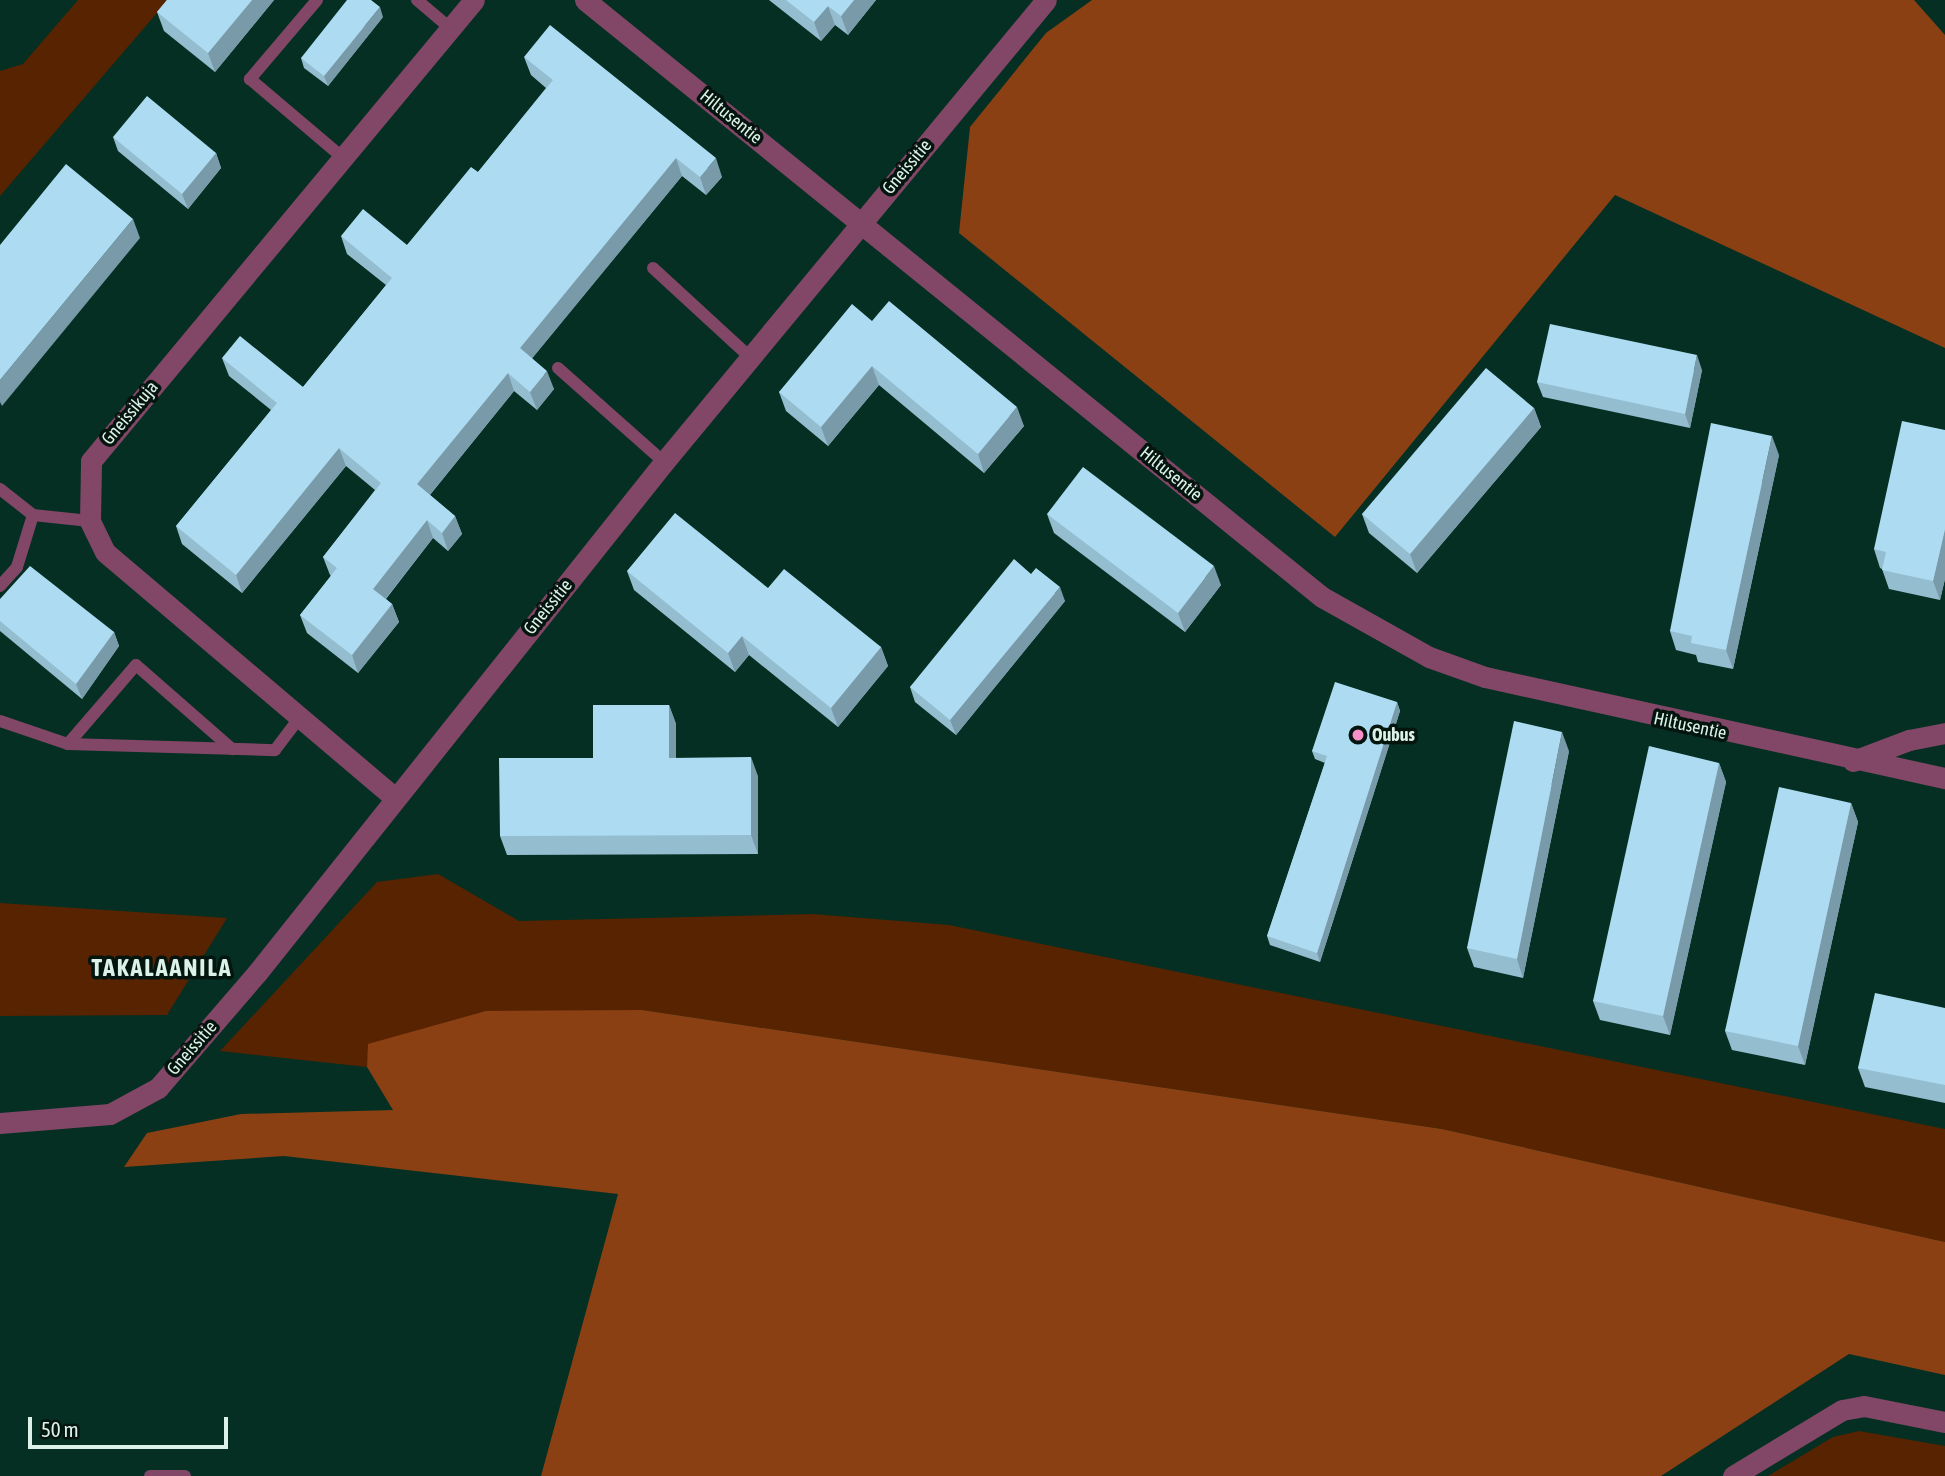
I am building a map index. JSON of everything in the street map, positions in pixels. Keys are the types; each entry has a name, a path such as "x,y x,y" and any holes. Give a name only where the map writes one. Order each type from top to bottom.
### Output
{"street":[{"name":"Gneissikuja","path":"395,798 105,552 90,521 91,461 474,0"},
{"name":"Hiltusentie","path":"585,0 1322,597 1429,657 1485,677 1599,706 1852,761 1945,778"},
{"name":"Gneissitie","path":"0,1123 110,1114 158,1088 257,973 664,462 1046,0"},
{"path":"1852,761 1909,740 1945,733"},
{"path":"1732,1476 1842,1410 1864,1406 1945,1422"}],"lane":[{"path":"317,0 250,79 343,158"},
{"path":"417,0 450,28"},
{"path":"653,268 751,358"},
{"path":"558,368 664,462"},
{"path":"0,489 33,515 90,521"},
{"path":"0,586 17,567 33,515"},
{"path":"68,744 136,665 232,749"},
{"path":"0,721 68,744 275,750 300,717"},
{"path":"150,1476 185,1476"}],"shaded area":[{"path":"78,0 168,0 0,196 0,71 23,64"},
{"path":"1092,0 1914,0 1945,35 1945,348 1615,195 1335,537 959,233 970,127 1046,33"},
{"path":"438,874 519,921 813,914 949,925 1945,1129 1945,1242 1442,1129 642,1010 369,1044 367,1067 220,1051 377,882"},
{"path":"0,903 227,918 167,1015 0,1016"},
{"path":"642,1010 1442,1129 1945,1242 1945,1375 1849,1354 1661,1476 541,1476 618,1194 284,1156 124,1167 147,1133 241,1114 393,1110 367,1067 368,1044 486,1011"},
{"path":"1859,1431 1945,1446 1945,1476 1768,1476 1833,1437"}],"building":[{"path":"167,0 252,0 208,53 157,12"},
{"path":"347,0 371,0 380,7 324,76 301,58"},
{"path":"786,0 854,0 841,16 828,6 814,22"},
{"path":"550,25 716,158 700,177 676,158 520,348 547,371 530,392 508,373 417,484 455,516 442,533 427,520 373,589 392,604 352,655 300,615 337,568 323,557 381,483 339,448 236,575 176,526 277,403 222,358 240,336 303,387 392,278 341,236 363,209 407,245 471,167 478,172 553,80 524,57"},
{"path":"147,96 216,153 182,194 113,137"},
{"path":"66,164 133,219 0,380 0,245"},
{"path":"889,301 1017,407 978,454 872,366 821,427 779,392 852,304 872,321"},
{"path":"1550,324 1697,355 1685,414 1537,382"},
{"path":"1486,368 1534,408 1410,554 1362,514"},
{"path":"1902,421 1945,430 1945,529 1933,581 1882,570 1886,552 1874,549"},
{"path":"1711,423 1772,436 1726,650 1691,643 1692,636 1670,631"},
{"path":"1083,467 1214,566 1178,613 1047,514"},
{"path":"675,513 768,588 784,569 881,647 831,708 742,636 728,653 627,571"},
{"path":"1014,559 1031,574 1036,568 1060,587 950,720 910,687"},
{"path":"30,566 114,632 76,684 0,621 0,599"},
{"path":"1335,682 1397,702 1317,953 1267,936 1327,756 1312,751"},
{"path":"593,705 669,705 669,758 751,757 751,835 500,836 499,758 593,758"},
{"path":"1514,721 1562,732 1517,959 1467,948"},
{"path":"1649,746 1719,763 1663,1016 1593,1001"},
{"path":"1779,787 1851,803 1798,1046 1725,1031"},
{"path":"1875,993 1945,1008 1945,1085 1858,1068"}],"place":[{"name":"Oubus","path":"1358,735"}],"district":[{"name":"TAKALAANILA","path":"162,968"}]}
